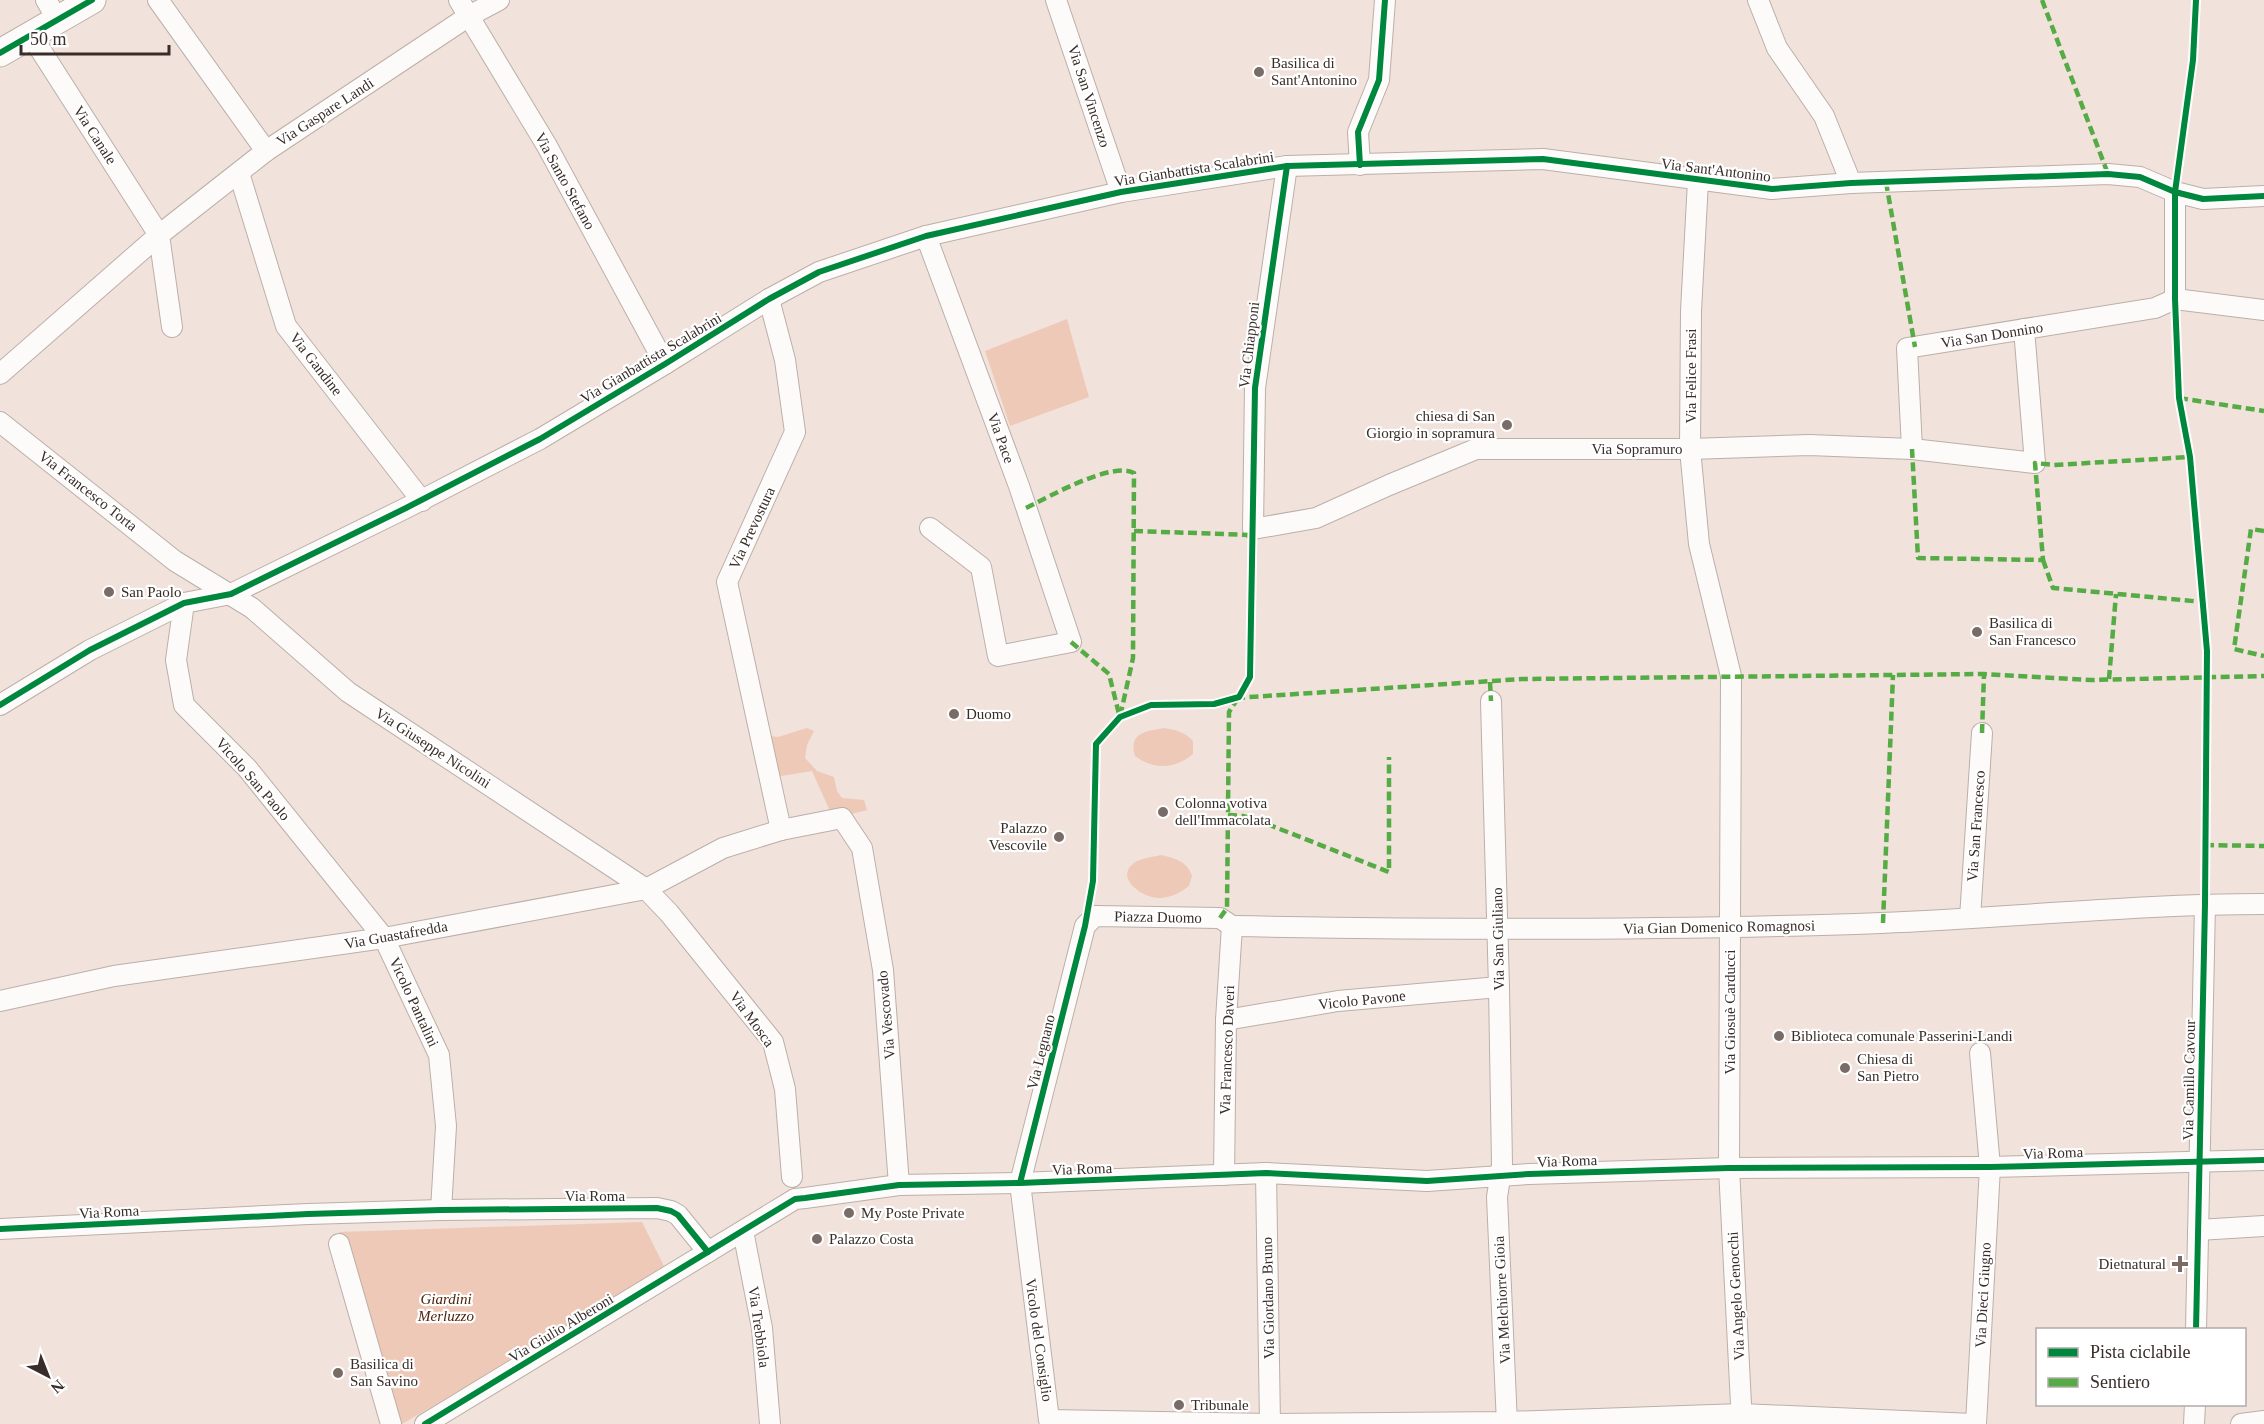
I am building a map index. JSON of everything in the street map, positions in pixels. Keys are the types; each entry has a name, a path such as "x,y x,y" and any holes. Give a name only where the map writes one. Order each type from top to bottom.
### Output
{"street":[{"path":"0,53 31,35 52,10 92,0"},
{"path":"158,0 266,151"},
{"name":"Via Gaspare Landi","path":"0,374 159,235 266,151 464,8 499,0"},
{"name":"Via San Vincenzo","path":"1056,0 1121,192"},
{"path":"1360,165 1358,132 1380,80 1385,0"},
{"path":"1758,0 1778,48 1824,116 1851,183"},
{"name":"Via Santo Stefano","path":"464,8 547,146 665,364"},
{"name":"Via Canale","path":"31,35 159,235"},
{"name":"Via Sant'Antonino","path":"1360,165 1543,159 1772,189 1851,183 2108,174 2140,177 2175,192 2204,199 2264,196"},
{"name":"Via Gianbattista Scalabrini","path":"0,705 90,650 184,603 231,594 422,501 540,439 769,299 819,272 926,236 1121,192 1287,166 1360,165"},
{"name":"Via Chiapponi","path":"1253,529 1255,388 1287,166"},
{"name":"Via Gandine","path":"239,173 286,326 422,501"},
{"name":"Via Felice Frasi","path":"1698,180 1691,311 1690,449 1699,544 1731,676"},
{"path":"2175,192 2175,299 2264,310"},
{"path":"159,235 172,327"},
{"name":"Via Pace","path":"926,236 1015,475 1071,642 998,656 981,567 930,528"},
{"name":"Via Prevostura","path":"769,299 785,360 795,432 727,582 781,830"},
{"name":"Via San Donnino","path":"1912,449 1907,348 2156,308 2175,299"},
{"name":"Via Sopramuro","path":"1253,529 1316,518 1389,484 1476,449 1690,449 1809,445 1912,449 2034,463 2024,329"},
{"name":"Via Francesco Torta","path":"0,422 175,561 231,594"},
{"name":"Via Giuseppe Nicolini","path":"231,594 252,608 348,692 646,889"},
{"name":"Vicolo San Paolo","path":"184,603 176,660 184,705 248,768 384,938"},
{"name":"Via Giosuè Carducci","path":"1728,1168 1731,676"},
{"name":"Via San Giuliano","path":"1491,701 1500,987 1502,1165 1500,1177"},
{"name":"Via San Francesco","path":"1970,918 1982,733"},
{"name":"Via Guastafredda","path":"0,1001 114,976 384,938 646,889 723,848 781,830 842,818 862,848"},
{"name":"Via Vescovado","path":"862,848 883,970 899,1185"},
{"name":"Via Mosca","path":"646,889 669,913 773,1042 785,1089 792,1178"},
{"name":"Via Camillo Cavour","path":"2196,1328 2205,904"},
{"name":"Via Gian Domenico Romagnosi","path":"1232,926 1498,931 1730,928 1970,918 2093,909 2264,904"},
{"name":"Piazza Duomo","path":"1085,926 1095,915 1220,918 1232,926"},
{"name":"Via Legnano","path":"1020,1184 1085,926"},
{"name":"Via Francesco Daveri","path":"1224,1175 1226,1020 1232,926"},
{"name":"Vicolo Pantalini","path":"384,938 439,1055 446,1126 441,1210"},
{"name":"Vicolo Pavone","path":"1226,1020 1338,1001 1500,987"},
{"name":"Via Dieci Giugno","path":"1975,1424 1990,1167 1980,1053"},
{"name":"Via Roma","path":"0,1229 308,1214 657,1208 678,1215 708,1252 795,1199 899,1185 1020,1184 1266,1173 1427,1181 1540,1173 1728,1168 1990,1167 2264,1160"},
{"name":"Via Angelo Genocchi","path":"1728,1168 1742,1419"},
{"name":"Via Giordano Bruno","path":"1266,1173 1270,1424"},
{"name":"Via Melchiorre Gioia","path":"1500,1177 1497,1197 1507,1423"},
{"name":"Vicolo del Consiglio","path":"1020,1184 1050,1420 1270,1424"},
{"path":"2198,1230 2264,1226"},
{"name":"Via Trebbiola","path":"743,1231 762,1328 770,1424"},
{"path":"339,1244 391,1424"},
{"name":"Via Giulio Alberoni","path":"425,1424 708,1252"},
{"path":"2194,1424 2195,1406"},
{"path":"1270,1424 1742,1419 1975,1424"},
{"path":"2241,1424 2264,1421"}],"green space":[{"path":"1067,319 1089,397 1010,426 985,351"},
{"path":"807,728 814,731 807,745 805,758 817,771 834,777 837,791 842,798 864,800 867,810 844,816 829,809 812,771 775,777 764,735 778,737"},
{"path":"1164,728 1187,735 1193,741 1193,754 1179,763 1164,766 1149,764 1135,756 1134,742 1140,734"},
{"path":"1161,855 1184,864 1192,876 1186,889 1171,896 1159,898 1139,891 1129,881 1127,875 1129,869 1137,861"},
{"name":"Giardini Merluzzo","path":"642,1222 664,1266 537,1345 402,1424 395,1424 339,1232"}],"marked path":[{"path":"2042,0 2108,174"},
{"path":"1886,182 1915,347"},
{"path":"2179,398 2264,411"},
{"path":"1912,449 1918,558 2043,560 2035,463 2054,465 2190,457"},
{"path":"1026,508 1096,476 1111,472 1134,473 1133,658 1120,717"},
{"path":"2264,531 2251,529 2234,649 2264,656"},
{"path":"1134,531 1253,535"},
{"path":"2043,560 2053,588 2203,602"},
{"path":"2109,679 2116,594"},
{"path":"1071,642 1109,674 1119,714"},
{"path":"1236,698 1522,679 1984,674 2091,680 2264,676"},
{"path":"1982,733 1984,674"},
{"path":"1883,923 1893,675"},
{"path":"1490,682 1491,701"},
{"path":"1220,918 1227,908 1229,712 1238,698"},
{"path":"1228,815 1243,816 1262,822 1389,872 1389,757"},
{"path":"2205,845 2264,846"}],"cycle path":[{"path":"0,53 92,0"},
{"path":"1360,165 1358,132 1379,80 1385,0"},
{"path":"2196,0 2193,60 2175,192 2175,299 2179,398 2190,457 2207,651 2205,904 2196,1328"},
{"path":"0,705 90,650 184,603 231,594 540,439 769,299 819,272 926,236 1121,192 1287,166 1543,159 1772,189 1851,183 2108,174 2140,177 2175,192 2203,199 2264,196"},
{"path":"1020,1183 1085,926 1093,881 1096,744 1120,717 1151,705 1214,704 1239,697 1250,677 1255,388 1287,166"},
{"path":"425,1424 795,1199 899,1185 1020,1183 1266,1173 1427,1181 1529,1174 1729,1168 1990,1167 2264,1160"},
{"path":"0,1229 308,1214 657,1208 678,1215 708,1252"}],"place":[{"name":"Basilica di Sant'Antonino","path":"1259,72"},
{"name":"chiesa di San Giorgio in sopramura","path":"1507,425"},
{"name":"San Paolo","path":"109,592"},
{"name":"Basilica di San Francesco","path":"1977,632"},
{"name":"Duomo","path":"954,714"},
{"name":"Colonna votiva dell'Immacolata","path":"1163,812"},
{"name":"Palazzo Vescovile","path":"1059,837"},
{"name":"Biblioteca comunale Passerini-Landi","path":"1779,1036"},
{"name":"Chiesa di San Pietro","path":"1845,1068"},
{"name":"My Poste Private","path":"849,1213"},
{"name":"Palazzo Costa","path":"817,1239"},
{"name":"Dietnatural","path":"2180,1264"},
{"name":"Basilica di San Savino","path":"338,1373"},
{"name":"Tribunale","path":"1179,1405"}]}
